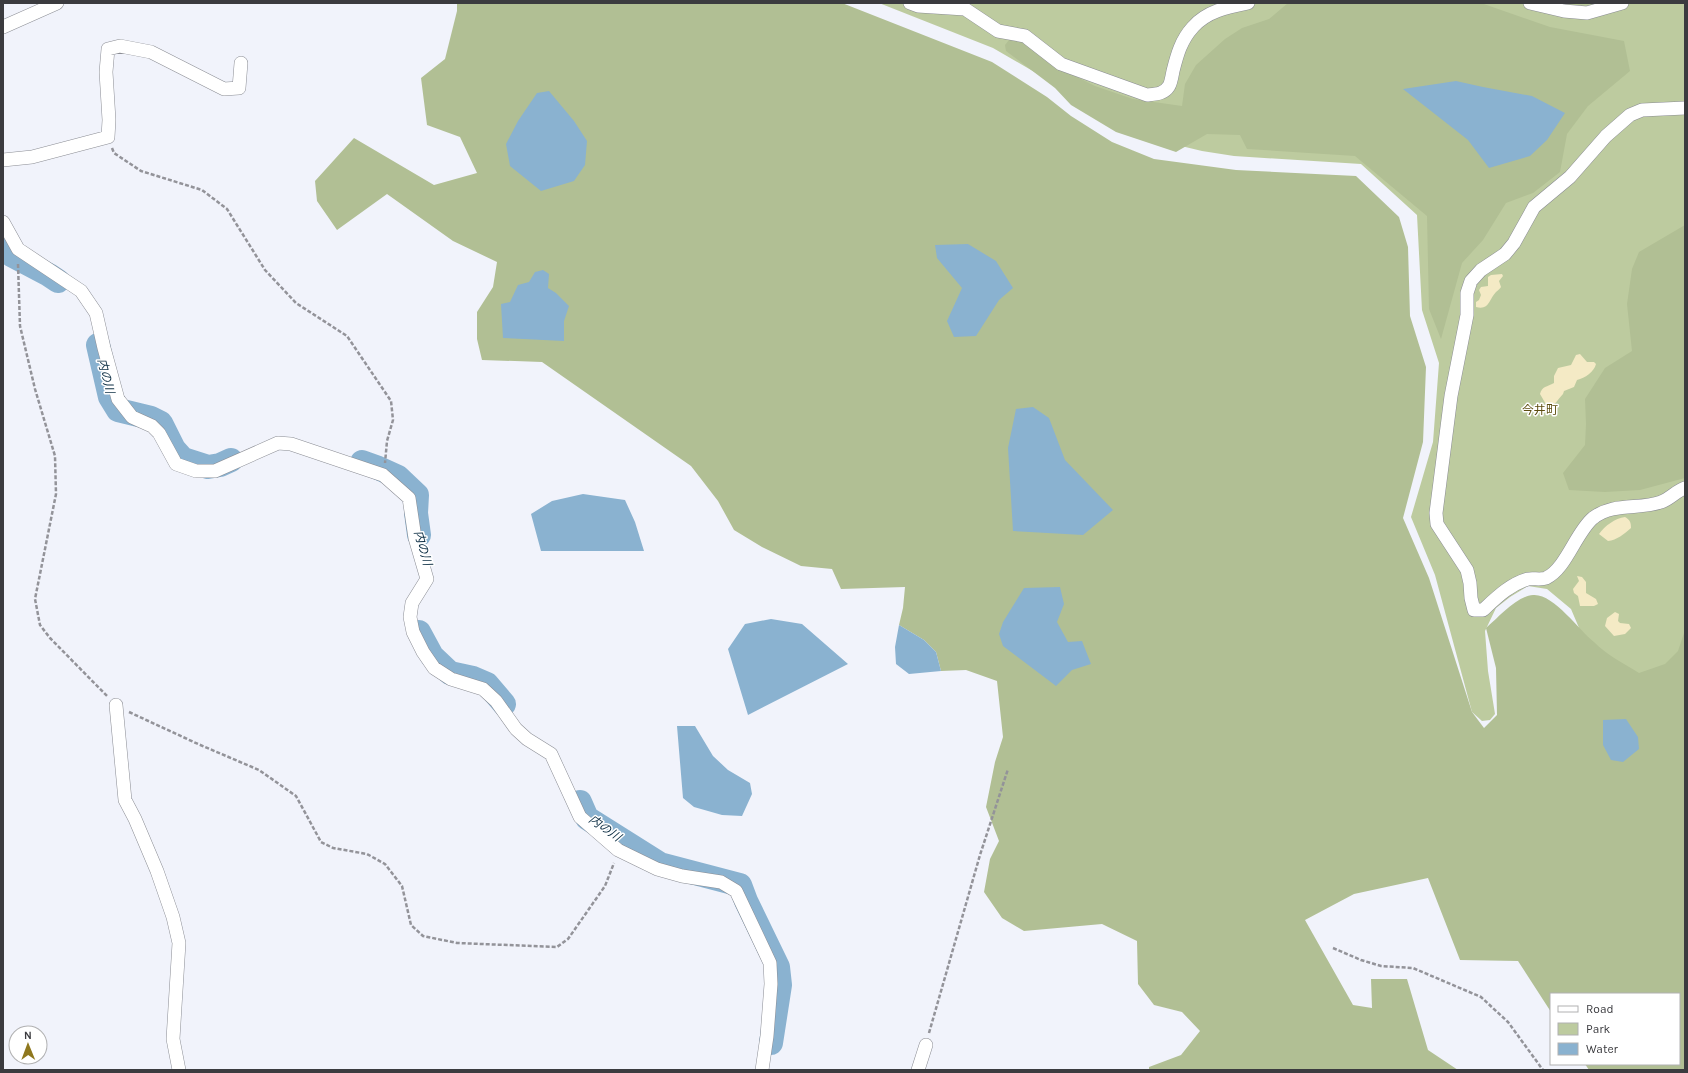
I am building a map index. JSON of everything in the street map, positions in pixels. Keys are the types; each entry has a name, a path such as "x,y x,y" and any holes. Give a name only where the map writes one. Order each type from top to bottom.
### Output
{"street":[{"path":"3,27 57,3"},
{"path":"910,3 918,6 965,9 998,31 1025,36 1061,64 1147,95 1161,94 1169,86 1182,40 1194,26 1211,14 1227,7 1248,3"},
{"path":"1530,3 1564,11 1587,13 1622,3"},
{"path":"3,160 32,157 108,137 109,120 106,72 108,49 120,46 151,52 224,89 239,88 241,63"},
{"path":"1685,108 1642,110 1630,115 1606,136 1570,177 1534,207 1514,243 1505,254 1481,270 1471,282 1467,293 1467,316 1451,396 1439,481 1436,505 1437,524 1467,570 1474,610 1483,610 1511,586 1528,579 1546,578 1559,568 1579,536 1593,518 1609,510 1626,506 1645,506 1662,502 1685,488"},
{"path":"3,222 18,249 81,291 96,313 118,400 129,413 152,426 159,433 176,464 196,471 215,471 278,443 291,444 383,476 409,498 415,538 427,579 412,603 410,617 413,632 423,652 434,668 451,679 483,689 496,701 516,729 527,739 551,754 580,817 618,850 657,869 682,876 721,882 736,891 770,963 771,984 767,1036 762,1070"},
{"path":"116,705 125,800 135,819 157,871 173,917 179,943 173,1039 179,1070"},
{"path":"918,1070 926,1045"}],"path":[{"path":"108,137 114,153 141,171 202,190 227,209 265,270 275,281 296,303 347,336 391,401 393,420 387,441 385,458"},
{"path":"18,249 20,326 35,389 55,456 56,494 35,599 40,625 50,638 116,705 198,744 259,770 296,796 321,842 333,848 367,854 385,864 402,886 411,925 423,936 457,943 557,947 568,939 605,886 618,850"},
{"path":"926,1045 980,855 1008,769"},
{"path":"1333,948 1361,960 1381,966 1413,968 1481,997 1508,1022 1543,1070"}],"green space":[{"path":"457,3 842,3 992,62 1047,97 1071,116 1112,142 1154,159 1236,170 1356,176 1399,217 1408,247 1410,316 1426,367 1423,442 1403,518 1429,578 1472,712 1484,728 1497,715 1496,668 1486,628 1514,603 1527,596 1541,596 1549,600 1565,613 1604,651 1639,673 1665,664 1678,651 1685,630 1685,1070 1589,1070 1586,1065 1680,1065 1680,993 1550,993 1550,1010 1518,961 1460,960 1428,878 1354,894 1305,920 1353,1005 1372,1008 1371,979 1407,979 1428,1050 1458,1070 1149,1070 1149,1067 1181,1055 1200,1031 1182,1012 1154,1005 1138,984 1137,941 1102,924 1024,931 1002,918 984,892 990,859 999,841 986,807 995,762 1003,737 997,681 966,670 941,671 936,652 924,640 899,625 903,608 905,587 841,589 832,569 801,566 762,547 734,530 718,501 691,466 542,362 482,360 477,339 477,312 493,287 497,262 453,241 387,194 337,230 317,201 315,181 354,138 434,185 477,173 460,137 427,125 421,78 445,59 457,11"},
{"path":"879,3 1685,3 1685,679 1666,689 1588,649 1571,609 1547,589 1528,586 1496,608 1485,631 1488,671 1495,714 1490,720 1482,721 1472,712 1435,575 1411,517 1433,442 1439,363 1422,310 1417,215 1361,164 1234,156 1202,151 1148,138 993,48"},
{"path":"1288,3 1481,3 1550,27 1624,41 1630,71 1588,106 1567,134 1560,172 1533,193 1506,203 1483,240 1462,263 1441,339 1429,309 1427,216 1355,156 1247,149 1240,135 1207,134 1176,152 1116,132 1071,105 1055,88 1006,51 1005,45 1009,40 1020,40 1061,69 1095,86 1133,99 1182,106 1185,84 1196,65 1225,39 1242,28 1269,19"},
{"path":"1685,225 1685,478 1640,490 1605,492 1569,490 1563,473 1585,445 1585,399 1605,368 1632,351 1627,304 1632,269 1639,252"}],"sand":[{"path":"1502,274 1503,276 1499,281 1501,287 1488,304 1480,308 1476,307 1476,302 1479,300 1481,295 1479,290 1481,287 1488,286 1488,277 1491,275"},
{"path":"1580,354 1587,362 1594,362 1596,364 1593,370 1583,378 1577,380 1574,387 1564,391 1554,404 1547,406 1540,394 1542,389 1554,383 1554,376 1558,368 1571,365 1576,355"},
{"path":"1625,517 1630,521 1631,528 1620,536 1608,541 1599,534 1610,523"},
{"path":"1577,576 1582,577 1586,582 1586,593 1596,599 1598,604 1594,606 1580,606 1578,596 1574,593 1573,589 1579,581"},
{"path":"1615,612 1619,614 1618,621 1620,623 1629,624 1631,628 1625,634 1614,636 1605,626 1607,618"}],"water":[{"path":"1456,81 1532,96 1565,113 1547,140 1530,156 1489,168 1468,140 1403,89"},
{"path":"549,91 574,121 587,141 585,165 574,181 541,191 510,166 506,144 518,121 537,93"},
{"path":"968,244 996,261 1013,288 999,300 976,336 954,337 947,321 962,288 937,258 935,245"},
{"path":"543,270 549,274 548,288 556,293 569,306 564,321 564,341 503,338 501,304 510,302 518,285 529,282 535,272"},
{"path":"1033,407 1049,418 1065,460 1113,510 1083,535 1013,531 1008,448 1016,409"},
{"path":"583,494 625,500 635,522 644,551 541,551 531,514 552,501"},
{"path":"1060,587 1064,604 1057,622 1068,642 1082,641 1091,664 1072,670 1056,686 1003,646 999,634 1003,622 1024,588"},
{"path":"771,619 802,624 848,664 748,715 728,649 745,624"},
{"path":"899,625 924,640 936,652 941,671 909,674 896,664 895,647"},
{"path":"1626,719 1638,737 1639,749 1623,762 1611,760 1603,745 1603,720"},
{"path":"677,726 695,726 713,756 728,770 750,783 752,794 742,816 722,815 694,807 683,798"}],"waterway":[{"name":"内の川","path":"3,234 11,255 58,281"},
{"name":"内の川","path":"98,345 110,397 118,410 151,418 161,423 174,449 183,459 208,467 220,465 231,460"},
{"name":"内の川","path":"362,462 398,477 417,495 416,513 419,535"},
{"name":"内の川","path":"419,632 432,656 450,673 473,678 487,684 504,704"},
{"name":"内の川","path":"580,802 587,818 660,864 740,885 746,901 778,967 780,985 771,1043"}],"district":[{"name":"今井町","path":"1540,410"}]}
